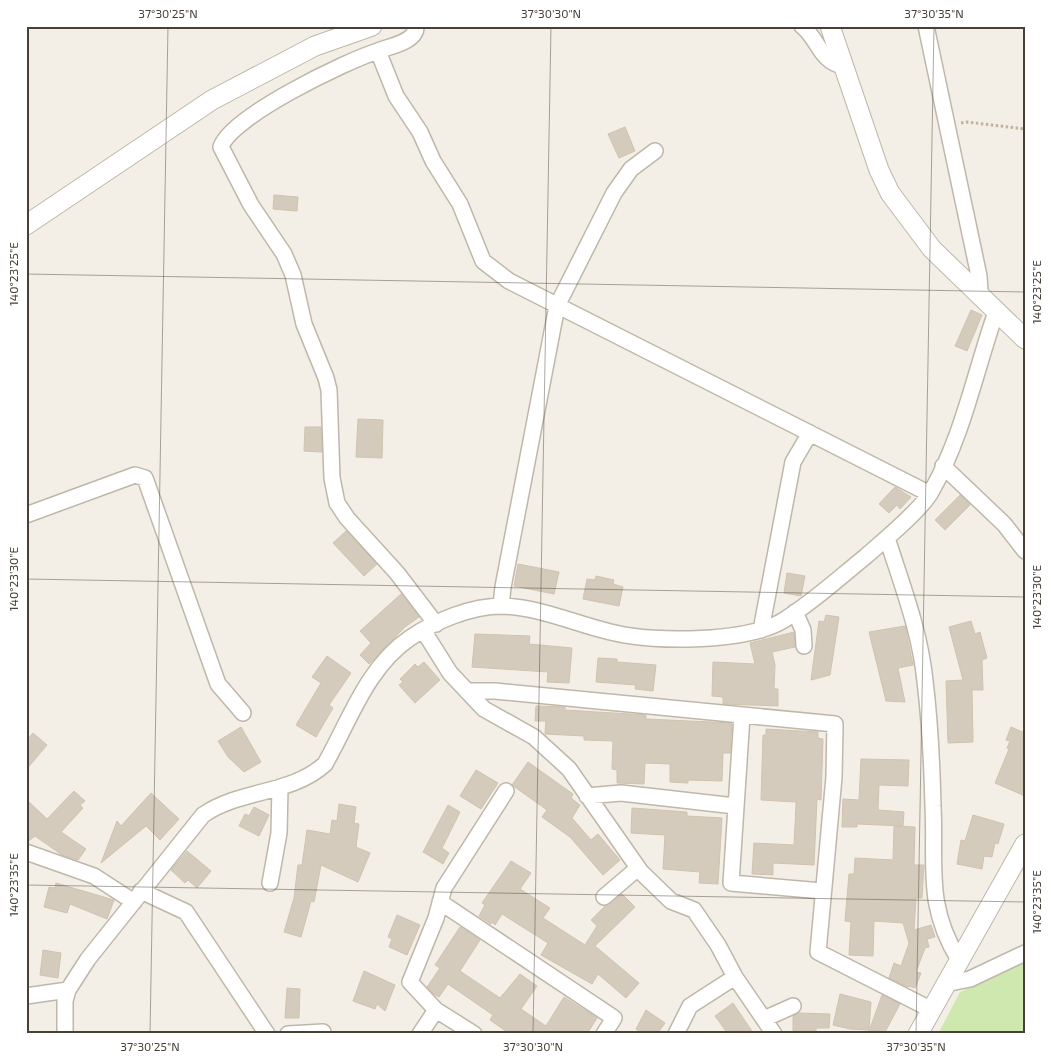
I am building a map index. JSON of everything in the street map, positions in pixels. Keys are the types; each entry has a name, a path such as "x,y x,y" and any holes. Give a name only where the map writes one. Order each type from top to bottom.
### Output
{"street":[{"path":"26,225 212,100 315,46 372,26"},
{"path":"416,26 416,34 411,38 332,69 277,101 225,136 221,147 251,205 284,254 293,275 304,324 329,390 332,478 338,503 347,518 397,572 430,627 450,673 484,708 534,737 569,769 638,868 671,901 694,910 718,945 735,978 774,1034"},
{"path":"802,26 809,31 818,48 833,64 843,66"},
{"path":"830,26 879,170 890,193 932,249 980,292 996,312 1025,338"},
{"path":"926,26 949,126 979,276 980,292"},
{"path":"378,51 396,96 420,132 433,161 460,204 484,260 508,281 930,494"},
{"path":"501,606 503,587 557,306 614,193 631,169 655,151"},
{"path":"65,1034 63,1011 68,990 88,959 203,815 217,805 304,780 325,764 368,683 392,653 430,627 472,611 501,606 537,611 617,634 674,639 761,630 784,620 795,612 887,538 930,494 967,409 982,351 996,312"},
{"path":"761,630 793,462 810,433"},
{"path":"943,466 1004,524 1025,551"},
{"path":"26,515 135,475 145,478 218,684 243,713"},
{"path":"887,538 918,633 925,680 934,806 934,896 942,928 959,960"},
{"path":"795,612 802,630 804,646"},
{"path":"467,691 495,691 835,724 834,777 822,891 818,952 930,1010"},
{"path":"742,716 730,883 822,891"},
{"path":"270,883 279,833 280,787"},
{"path":"474,1034 436,1010 410,982 436,918 444,888 506,791"},
{"path":"587,796 621,793 735,806"},
{"path":"918,1034 1025,844"},
{"path":"26,852 94,876 138,896 186,912 267,1034"},
{"path":"604,897 638,868"},
{"path":"440,902 614,1018 604,1034"},
{"path":"945,984 970,979 1025,953"},
{"path":"676,1034 690,1006 735,978"},
{"path":"26,996 68,990"},
{"path":"764,1019 793,1006"},
{"path":"420,1034 436,1010"},
{"path":"288,1034 323,1032"}],"path":[{"path":"949,126 967,122 1025,129"}],"green space":[{"path":"1025,962 1025,1034 938,1034 960,992"}],"building":[{"path":"625,127 635,151 619,158 608,134"},
{"path":"274,195 298,197 297,211 273,209"},
{"path":"971,310 982,315 967,351 955,346"},
{"path":"358,419 383,420 382,458 356,457"},
{"path":"305,427 321,427 322,452 304,451"},
{"path":"895,487 911,497 900,509 897,505 889,513 879,504"},
{"path":"960,495 970,505 945,530 935,520"},
{"path":"346,531 377,564 364,576 333,543"},
{"path":"518,564 559,572 554,594 514,586"},
{"path":"787,573 805,576 801,596 784,593"},
{"path":"596,576 614,580 613,584 623,587 619,606 583,599 587,579 595,580"},
{"path":"401,594 419,617 405,627 369,664 360,655 371,643 360,631"},
{"path":"826,615 839,617 830,675 811,680 819,621 824,622"},
{"path":"971,621 975,634 980,632 987,658 982,660 983,690 972,690 973,742 948,743 946,681 963,680 949,627"},
{"path":"905,626 913,665 898,668 905,702 886,701 869,632"},
{"path":"794,632 795,647 772,652 775,665 774,689 778,689 778,706 723,704 723,697 712,696 713,662 755,664 750,643"},
{"path":"475,634 530,636 529,644 572,648 569,683 547,682 548,672 472,667"},
{"path":"327,656 351,673 329,705 333,708 316,737 296,725 321,683 312,677"},
{"path":"598,658 617,659 617,662 656,665 653,691 635,689 636,685 596,682"},
{"path":"424,662 440,680 415,703 399,685 403,682 400,679 415,664 418,667"},
{"path":"536,706 565,707 565,710 646,715 646,719 732,723 730,753 723,753 722,781 688,780 688,783 670,782 670,764 645,763 644,784 617,783 617,770 612,769 613,741 584,740 584,736 545,734 546,721 535,721"},
{"path":"241,727 261,762 244,772 228,757 218,741"},
{"path":"1011,727 1025,733 1025,796 995,783 1009,749 1007,748 1010,741 1006,740"},
{"path":"766,729 818,732 818,738 823,739 821,800 817,799 814,865 773,863 773,875 752,874 754,843 794,845 796,802 761,800 763,735 766,735"},
{"path":"33,733 47,745 26,770 26,741"},
{"path":"861,759 909,760 908,786 879,785 878,810 904,812 903,826 857,824 857,827 842,827 843,799 859,800"},
{"path":"528,762 573,794 571,798 580,805 572,818 591,840 598,834 620,860 603,875 570,837 542,817 547,810 512,785"},
{"path":"476,770 498,783 481,809 460,796"},
{"path":"74,791 85,801 80,805 83,808 61,832 86,849 78,860 62,855 35,836 26,843 26,799 47,819"},
{"path":"151,793 179,819 160,840 146,826 101,863 117,821 121,826"},
{"path":"339,804 356,807 354,823 359,824 356,847 370,853 358,882 321,865 314,902 311,901 301,937 284,932 294,898 298,865 302,865 307,830 330,834 332,820 337,821"},
{"path":"448,805 460,812 442,848 449,853 443,864 423,852"},
{"path":"254,807 269,815 259,836 239,826 245,814 249,816"},
{"path":"632,808 687,812 687,816 722,818 718,884 699,883 700,872 663,869 665,835 631,833"},
{"path":"973,815 1004,824 998,844 995,843 992,857 984,856 982,869 957,864 961,840 965,841"},
{"path":"894,826 915,827 914,865 924,865 922,898 916,898 914,930 931,925 935,937 927,939 929,947 925,948 916,972 921,973 915,988 908,987 889,978 894,963 901,966 909,943 903,923 874,921 873,956 849,955 851,922 845,921 849,874 854,874 855,858 893,860"},
{"path":"187,851 211,871 197,888 188,880 185,883 171,870"},
{"path":"511,861 531,873 520,889 550,908 543,918 585,945 597,926 591,920 605,906 622,894 635,907 595,946 639,983 626,998 598,974 592,984 541,955 548,943 502,914 495,925 479,916 485,905 482,903"},
{"path":"56,883 114,900 107,919 70,904 67,913 44,907 49,887 55,888"},
{"path":"397,915 420,925 407,955 389,947 392,939 388,937"},
{"path":"460,927 480,940 460,971 500,998 520,974 537,986 521,1009 546,1026 564,997 597,1018 587,1034 510,1034 490,1020 493,1015 448,984 439,997 434,994 427,987 440,968 435,965"},
{"path":"43,950 61,953 58,978 40,975"},
{"path":"364,971 395,985 385,1011 377,1004 375,1009 353,1001"},
{"path":"287,988 300,989 299,1018 285,1018"},
{"path":"840,994 871,1002 869,1030 850,1029 833,1025"},
{"path":"882,995 900,1004 884,1034 868,1034"},
{"path":"733,1003 754,1034 728,1034 715,1016"},
{"path":"646,1010 665,1023 657,1034 643,1034 636,1029"},
{"path":"798,1013 830,1014 829,1028 816,1028 816,1034 793,1034 793,1016"}]}
